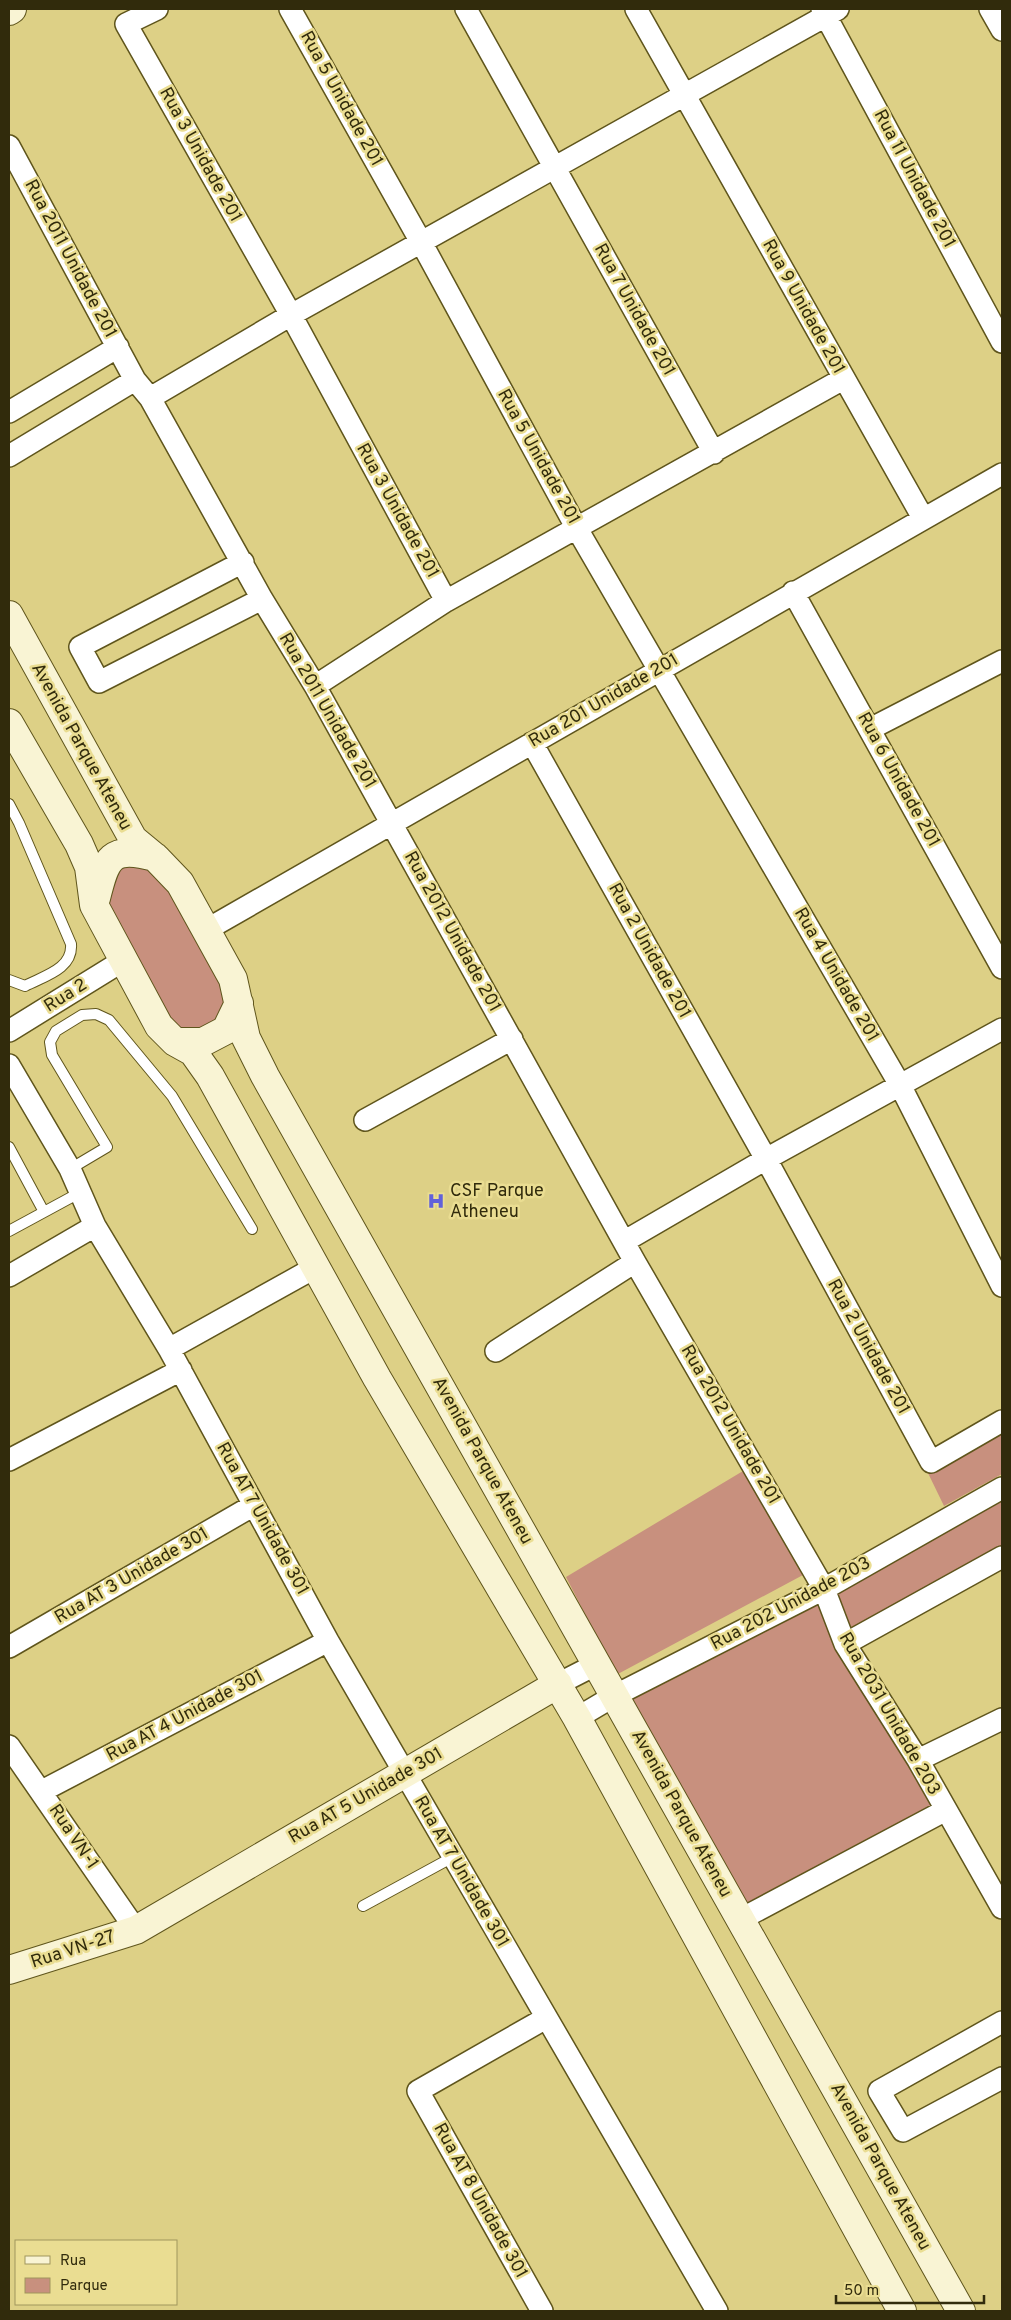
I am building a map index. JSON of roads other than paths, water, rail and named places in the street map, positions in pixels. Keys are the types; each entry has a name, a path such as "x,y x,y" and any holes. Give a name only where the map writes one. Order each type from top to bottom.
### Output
{"street":[{"name":"Rua 3 Unidade 201","path":"157,9 126,24 291,315 446,601"},
{"name":"Rua 5 Unidade 201","path":"290,9 421,242 576,527 658,670"},
{"name":"Rua 7 Unidade 201","path":"466,9 553,168 714,453"},
{"name":"Rua 9 Unidade 201","path":"636,9 923,518"},
{"path":"990,9 1002,30"},
{"name":"Rua 11 Unidade 201","path":"684,94 828,11 1002,342"},
{"path":"150,398 291,315 684,94"},
{"name":"Rua 2011 Unidade 201","path":"9,146 135,380 150,398 262,599 315,686 391,825"},
{"name":"Rua 2011 Unidade 201","path":"9,412 118,347"},
{"path":"315,686 446,601 576,527 714,453 843,379"},
{"path":"9,456 135,380"},
{"name":"Rua 201 Unidade 201","path":"206,930 1002,474"},
{"path":"243,562 80,647 99,682 262,599"},
{"name":"Rua 6 Unidade 201","path":"793,592 1002,968"},
{"name":"Avenida Parque Ateneu","path":"9,615 133,839 156,858 180,882 233,978 246,1038 265,1076 961,2311"},
{"path":"870,729 1002,661"},
{"name":"Rua 4 Unidade 201","path":"658,670 900,1085 1002,1286"},
{"path":"9,724 90,867 94,905 159,1026 175,1042 193,1052 210,1076 377,1378 558,1684 902,2311"},
{"name":"Rua 2 Unidade 201","path":"532,742 766,1159 931,1462 1002,1421"},
{"name":"Rua 2012 Unidade 201","path":"391,825 625,1241 635,1262 824,1589"},
{"path":"94,905 104,868 117,854 132,851 156,858"},
{"name":"Rua 2","path":"9,1031 124,960"},
{"path":"175,1042 203,1042 226,1030 239,1003"},
{"path":"625,1241 766,1159 1002,1029"},
{"path":"365,1120 512,1039"},
{"name":"Rua AT 7 Unidade 301","path":"9,1065 70,1169 96,1226 181,1370 328,1641 717,2311"},
{"path":"9,1276 96,1226"},
{"path":"496,1351 635,1262"},
{"path":"169,1349 316,1267"},
{"path":"9,1460 181,1370"},
{"name":"Rua 202 Unidade 203","path":"577,1718 614,1696 824,1589 1002,1488"},
{"name":"Rua AT 3 Unidade 301","path":"9,1647 254,1505"},
{"path":"845,1644 1002,1557"},
{"name":"Rua 2031 Unidade 203","path":"824,1589 845,1644 918,1760 1002,1908"},
{"name":"Rua AT 4 Unidade 301","path":"42,1791 328,1641"},
{"name":"Rua AT 5 Unidade 301","path":"136,1930 558,1684 597,1664"},
{"path":"918,1760 1002,1719"},
{"name":"Rua VN-1","path":"9,1746 42,1791 136,1930"},
{"name":"Rua 2031 Unidade 203","path":"741,1919 946,1810"},
{"name":"Rua VN-27","path":"9,1970 136,1930"},
{"name":"Rua AT 8 Unidade 301","path":"542,2311 418,2091 546,2018"},
{"path":"1002,2022 879,2091 903,2130 1002,2078"}],"lane":[{"path":"9,804 71,944 72,954 67,964 25,986 9,980"},
{"path":"70,1169 107,1147 52,1055 50,1042 56,1031 82,1015 96,1014 109,1020 153,1077 172,1096 252,1229"},
{"path":"9,1147 44,1212"},
{"path":"9,1230 81,1192"},
{"path":"363,1906 453,1857"}],"place":[{"name":"CSF Parque Atheneu","path":"436,1201"}]}
